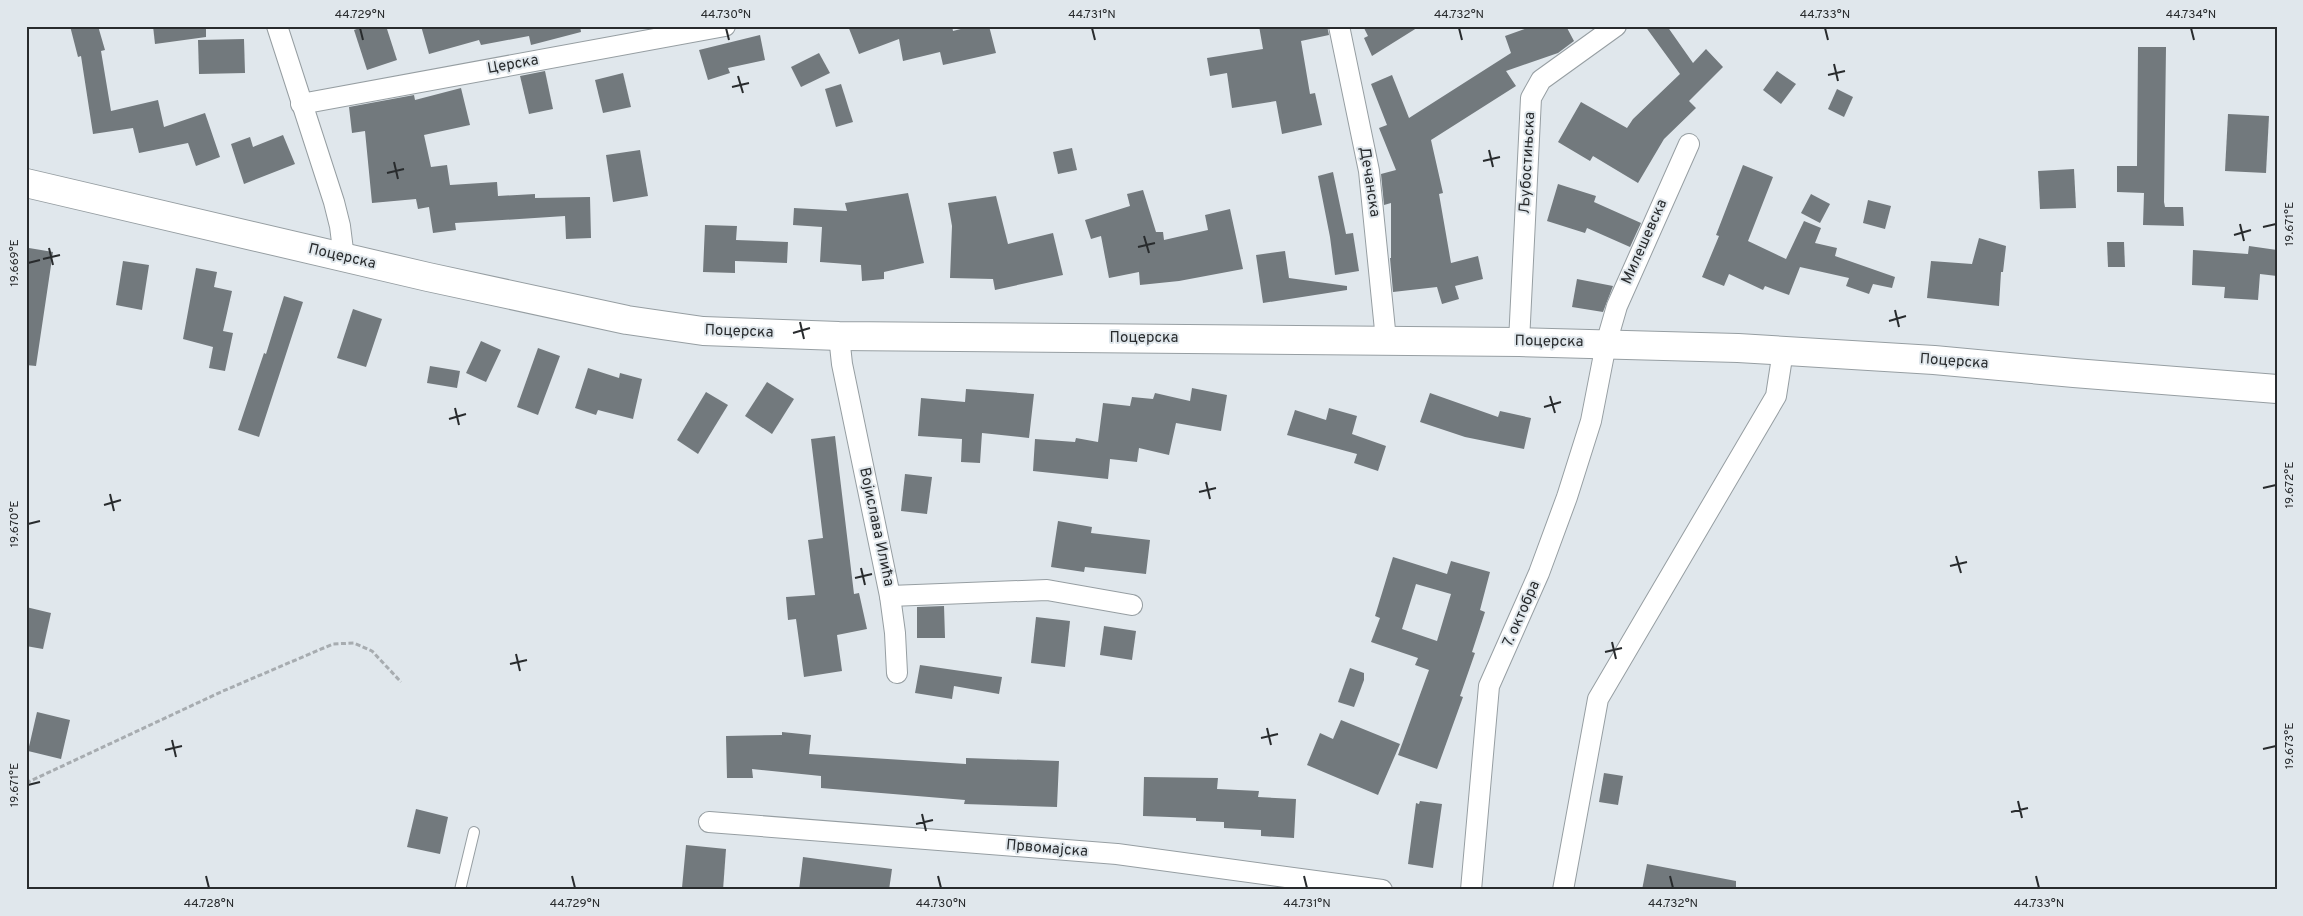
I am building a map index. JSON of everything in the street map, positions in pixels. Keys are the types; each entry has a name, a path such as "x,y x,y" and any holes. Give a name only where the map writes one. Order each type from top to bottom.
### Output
{"main road":[{"name":"Поцерска","path":"26,183 344,258 567,307 676,328 703,331 839,336 1386,340 1606,344 1783,351 1934,360 2091,375 2277,389"}],"street":[{"path":"277,26 334,202 344,258"},
{"name":"Церска","path":"301,104 725,26"},
{"name":"Дечанска","path":"1339,26 1369,171 1386,340"},
{"name":"Љубостињска","path":"1519,342 1531,98 1541,80 1616,26"},
{"name":"Милешевска","path":"1606,344 1617,306 1689,144"},
{"name":"Војислава Илића","path":"839,336 842,364 890,596 1047,590 1132,605"},
{"name":"7. октобра","path":"1471,890 1489,686 1540,574 1567,497 1591,421 1606,344"},
{"path":"1563,890 1598,699 1776,396 1783,351"},
{"path":"890,596 895,633 897,673"},
{"name":"Првомајска","path":"709,822 1117,854 1382,890"}],"lane":[{"path":"460,890 474,832"}],"path":[{"path":"26,783 223,691 333,644 354,644 372,651 401,682"}],"building":[{"path":"70,26 98,26 105,50 101,51 111,111 158,100 164,127 205,113 220,157 196,166 188,143 139,153 133,128 93,134 81,56 78,57"},
{"path":"153,26 206,26 206,37 155,44"},
{"path":"365,26 386,26 397,60 367,70 354,30"},
{"path":"421,26 580,26 581,32 531,45 529,36 481,45 479,40 429,54"},
{"path":"848,26 952,26 953,31 972,26 989,26 996,53 943,65 940,52 903,61 899,39 859,54"},
{"path":"1259,26 1327,26 1329,35 1301,41 1310,94 1315,93 1322,125 1282,134 1276,101 1232,108 1227,73 1210,76 1207,58 1263,49"},
{"path":"1363,26 1420,26 1372,56 1364,38 1368,36"},
{"path":"1533,26 1566,26 1574,41 1558,53 1506,71 1516,86 1431,140 1443,193 1439,194 1451,263 1478,256 1483,279 1455,286 1459,299 1442,304 1437,287 1393,292 1390,258 1391,203 1384,205 1381,174 1396,170 1379,128 1387,125 1371,84 1392,75 1409,118 1511,53 1505,36"},
{"path":"1645,26 1667,26 1693,63 1706,49 1723,67 1689,101 1696,108 1664,139 1638,183 1593,156 1590,161 1558,142 1581,102 1627,128 1633,119 1680,74"},
{"path":"760,35 765,60 728,68 730,73 708,80 699,50"},
{"path":"244,39 245,73 199,74 198,40"},
{"path":"2138,47 2166,47 2164,202 2165,207 2183,207 2184,226 2143,225 2144,193 2117,192 2117,166 2137,166"},
{"path":"819,53 830,73 801,87 791,67"},
{"path":"545,71 553,109 529,114 520,76"},
{"path":"1777,71 1796,84 1781,104 1763,90"},
{"path":"623,73 631,107 603,113 595,80"},
{"path":"841,84 853,122 836,127 825,89"},
{"path":"461,88 470,125 424,135 431,167 447,165 450,185 497,182 498,196 535,194 535,198 590,197 591,238 566,239 565,216 455,223 456,230 433,233 429,207 418,209 416,199 372,203 365,131 352,133 349,107 414,95 415,100"},
{"path":"1837,89 1853,97 1844,117 1828,109"},
{"path":"2228,114 2269,116 2266,173 2225,171"},
{"path":"283,135 295,164 244,184 231,144 250,137 253,147"},
{"path":"1072,148 1077,170 1058,174 1053,152"},
{"path":"640,150 648,196 613,202 606,155"},
{"path":"1743,165 1773,177 1748,241 1786,259 1804,221 1821,228 1815,243 1837,248 1835,256 1895,277 1892,288 1873,284 1869,294 1846,286 1849,278 1800,267 1789,295 1765,286 1763,290 1729,274 1724,286 1702,277 1719,236 1716,235"},
{"path":"2074,169 2076,208 2040,209 2038,171"},
{"path":"1333,172 1346,234 1353,233 1359,271 1335,275 1330,237 1318,176"},
{"path":"1558,184 1596,196 1594,202 1641,223 1630,247 1587,228 1585,233 1547,221"},
{"path":"1143,190 1156,232 1163,232 1164,240 1208,230 1205,215 1230,209 1243,269 1179,281 1140,285 1139,272 1109,278 1101,236 1091,239 1085,220 1130,206 1127,194"},
{"path":"908,193 924,263 884,272 884,279 862,281 861,265 820,262 822,227 793,225 794,208 847,211 845,203"},
{"path":"1811,194 1830,204 1820,223 1801,213"},
{"path":"996,196 1008,244 1053,233 1063,275 995,290 993,279 950,278 952,226 948,203"},
{"path":"1868,200 1891,206 1885,229 1863,223"},
{"path":"705,225 737,226 736,240 788,242 787,263 735,261 735,273 703,272"},
{"path":"1979,238 2006,246 2003,272 2001,272 1999,306 1927,298 1931,261 1972,264"},
{"path":"2107,242 2124,242 2125,267 2108,267"},
{"path":"2249,246 2277,250 2277,276 2260,274 2258,300 2224,298 2225,287 2192,285 2193,250 2248,254"},
{"path":"29,248 53,252 36,366 26,365 26,253 28,253"},
{"path":"1285,251 1289,278 1347,286 1347,290 1263,303 1256,255"},
{"path":"123,261 149,265 142,310 116,305"},
{"path":"196,268 217,272 214,287 232,291 223,331 233,333 225,371 209,368 213,347 183,339"},
{"path":"1577,279 1613,286 1603,312 1572,307"},
{"path":"284,296 303,302 259,437 238,430 264,353 266,354"},
{"path":"353,309 382,319 366,367 337,358"},
{"path":"481,341 501,350 486,382 466,373"},
{"path":"538,348 560,356 538,415 517,407"},
{"path":"430,366 460,371 457,388 427,383"},
{"path":"588,368 619,378 620,373 642,379 633,419 598,410 596,415 575,408"},
{"path":"767,382 794,399 772,434 745,416"},
{"path":"1192,388 1227,395 1221,431 1176,423 1169,455 1139,448 1137,462 1110,459 1108,479 1033,471 1035,439 1075,442 1076,438 1098,442 1103,403 1130,406 1132,397 1153,399 1155,393 1190,401"},
{"path":"966,389 1034,394 1029,438 982,433 980,463 961,462 962,439 918,436 921,398 965,402"},
{"path":"706,392 728,405 698,454 677,440"},
{"path":"1430,393 1498,417 1500,411 1531,418 1524,449 1465,437 1420,422"},
{"path":"1329,408 1357,416 1352,434 1386,446 1378,471 1354,463 1357,454 1287,435 1295,410 1326,420"},
{"path":"835,436 854,594 859,593 867,629 837,635 842,671 804,677 796,619 788,620 786,597 815,595 808,540 823,538 811,439"},
{"path":"905,474 932,477 927,514 901,511"},
{"path":"1058,521 1092,527 1091,533 1150,540 1146,574 1085,567 1084,572 1051,567"},
{"path":"1393,557 1447,574 1451,561 1490,572 1480,610 1485,612 1472,652 1475,653 1460,696 1463,697 1437,769 1398,755 1429,670 1415,665 1418,658 1371,642 1380,618 1375,616","holes":["1416,584 1451,594 1437,641 1402,629"]},
{"path":"944,606 945,638 917,638 917,607"},
{"path":"26,607 51,613 43,649 26,646"},
{"path":"1036,617 1070,621 1065,667 1031,663"},
{"path":"1104,626 1136,631 1132,660 1100,655"},
{"path":"920,665 1002,677 999,694 954,686 952,699 915,693"},
{"path":"1350,668 1364,673 1364,680 1354,707 1338,702"},
{"path":"37,712 70,720 61,759 28,751"},
{"path":"1341,720 1400,744 1378,795 1307,765 1320,733 1333,739"},
{"path":"782,732 811,735 809,754 966,764 966,758 1059,761 1057,807 964,804 965,800 821,788 821,776 752,769 753,778 727,778 726,736 782,735"},
{"path":"1604,773 1623,776 1618,805 1599,802"},
{"path":"1144,777 1218,778 1217,789 1259,791 1258,797 1296,799 1294,838 1261,836 1261,830 1224,828 1224,822 1196,821 1196,818 1143,816"},
{"path":"1420,801 1442,804 1433,868 1408,864 1416,803 1419,804"},
{"path":"416,809 448,817 440,854 407,847"},
{"path":"686,845 726,849 723,890 682,888"},
{"path":"803,857 892,869 889,890 799,890"},
{"path":"1647,864 1736,881 1736,890 1642,890"}]}
